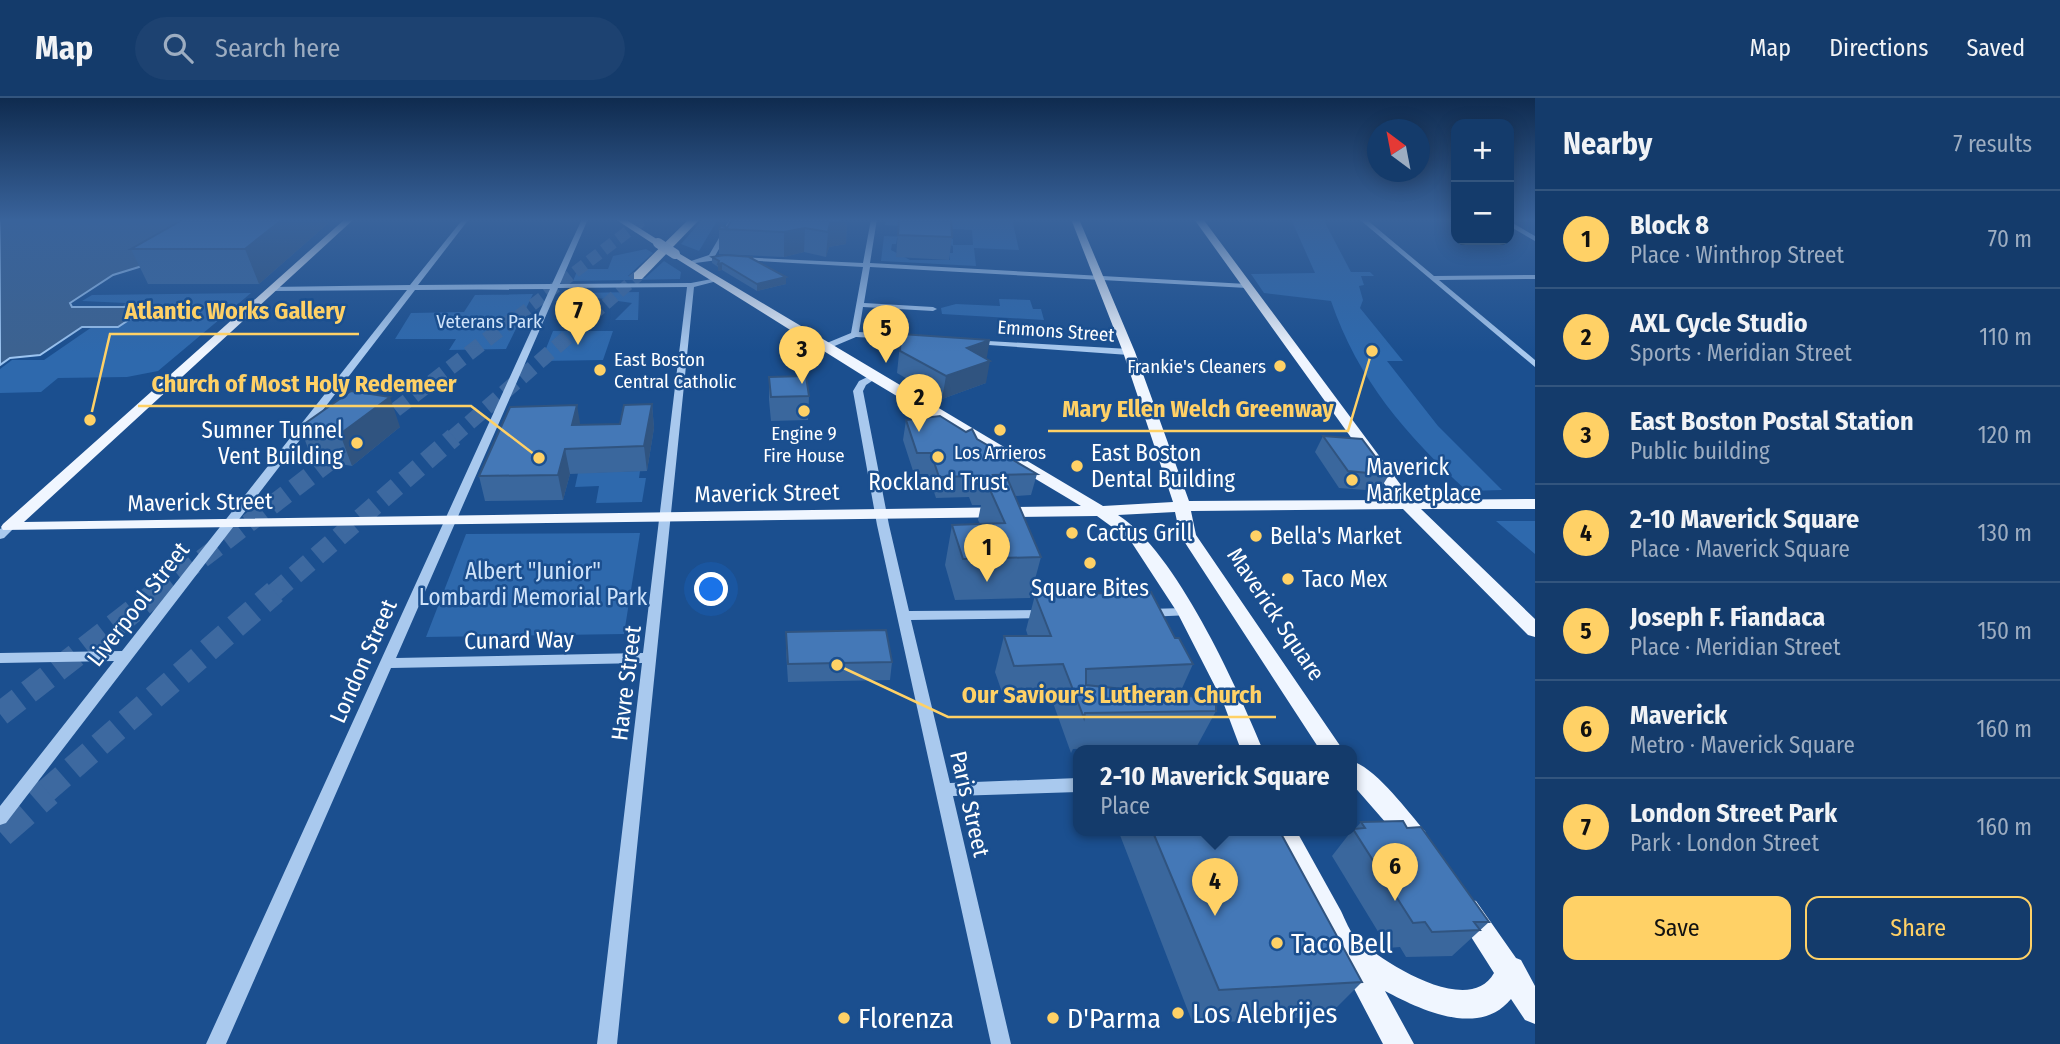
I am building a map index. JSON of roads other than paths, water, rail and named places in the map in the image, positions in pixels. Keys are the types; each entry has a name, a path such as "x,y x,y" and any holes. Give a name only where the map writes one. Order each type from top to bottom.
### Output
{"highway":[{"path":"638,276 651,263"}],"main road":[{"path":"3,530 301,263"},
{"path":"690,263 1136,536 1186,612 1233,702 1250,745"},
{"name":"Maverick Square","path":"1093,263 1129,352 1177,485 1188,535 1329,745"},
{"path":"1230,263 1408,505 1535,630"},
{"name":"Maverick Street","path":"3,530 450,520 1099,511 1182,507 1534,504"},
{"path":"1357,775 1402,821 1431,859"},
{"path":"1286,836 1399,1044"},
{"path":"1455,892 1511,970 1535,1010"},
{"path":"1343,944 1379,974 1411,994 1449,1008 1479,1009 1495,1001 1507,985 1511,970"}],"street":[{"name":"Liverpool Street","path":"0,818 433,263"},
{"name":"London Street","path":"216,1044 565,263"},
{"path":"834,263 1247,286"},
{"path":"1415,263 1535,363"},
{"path":"855,334 866,265"},
{"path":"1433,278 1535,277"},
{"path":"273,289 691,285 717,280"},
{"name":"Havre Street","path":"607,1044 668,517 691,285"},
{"path":"859,305 933,309"},
{"path":"825,347 855,334 934,339"},
{"name":"Emmons Street","path":"961,341 1129,352"},
{"name":"Paris Street","path":"874,377 862,383 858,391 881,515 1001,1044"},
{"path":"1132,613 1186,612"},
{"path":"904,616 1067,614"},
{"path":"0,658 127,656"},
{"name":"Cunard Way","path":"386,663 652,658"},
{"path":"943,790 1073,785"}],"tunnel":[{"path":"518,316 587,263"},
{"path":"592,316 638,276"},
{"path":"359,438 520,314"},
{"path":"452,438 594,314"},
{"path":"156,594 361,437"},
{"path":"273,594 454,437"},
{"path":"0,714 158,592"},
{"path":"45,792 275,592"},
{"path":"0,832 47,791"}],"place":[{"name":"London Street Park","path":"578,345"},
{"name":"Mary Ellen Welch Greenway","path":"1372,351"},
{"name":"Joseph F. Fiandaca","path":"886,363"},
{"name":"Frankie's Cleaners","path":"1280,366"},
{"name":"East Boston Central Catholic","path":"600,370"},
{"name":"East Boston Postal Station","path":"802,384"},
{"name":"Engine 9 Fire House","path":"804,411"},
{"name":"Atlantic Works Gallery","path":"90,420"},
{"name":"Los Arrieros","path":"1000,430"},
{"name":"AXL Cycle Studio","path":"919,432"},
{"name":"Sumner Tunnel Vent Building","path":"357,443"},
{"name":"Rockland Trust","path":"938,457"},
{"name":"Church of Most Holy Redemeer","path":"539,458"},
{"name":"East Boston Dental Building","path":"1077,466"},
{"name":"Maverick Marketplace","path":"1352,480"},
{"name":"Cactus Grill","path":"1072,533"},
{"name":"Bella's Market","path":"1256,536"},
{"name":"Square Bites","path":"1090,563"},
{"name":"Taco Mex","path":"1288,579"},
{"name":"Block 8","path":"987,582"},
{"name":"Our Saviour's Lutheran Church","path":"837,665"},
{"name":"Maverick","path":"1395,901"},
{"name":"2-10 Maverick Square","path":"1215,916"},
{"name":"Taco Bell","path":"1277,943"},
{"name":"Los Alebrijes","path":"1178,1013"},
{"name":"Florenza","path":"844,1018"},
{"name":"D'Parma","path":"1053,1018"}],"park label":[{"name":"Veterans Park","path":"489,321"},
{"name":"Albert \"Junior\" Lombardi Memorial Park","path":"533,584"}]}
